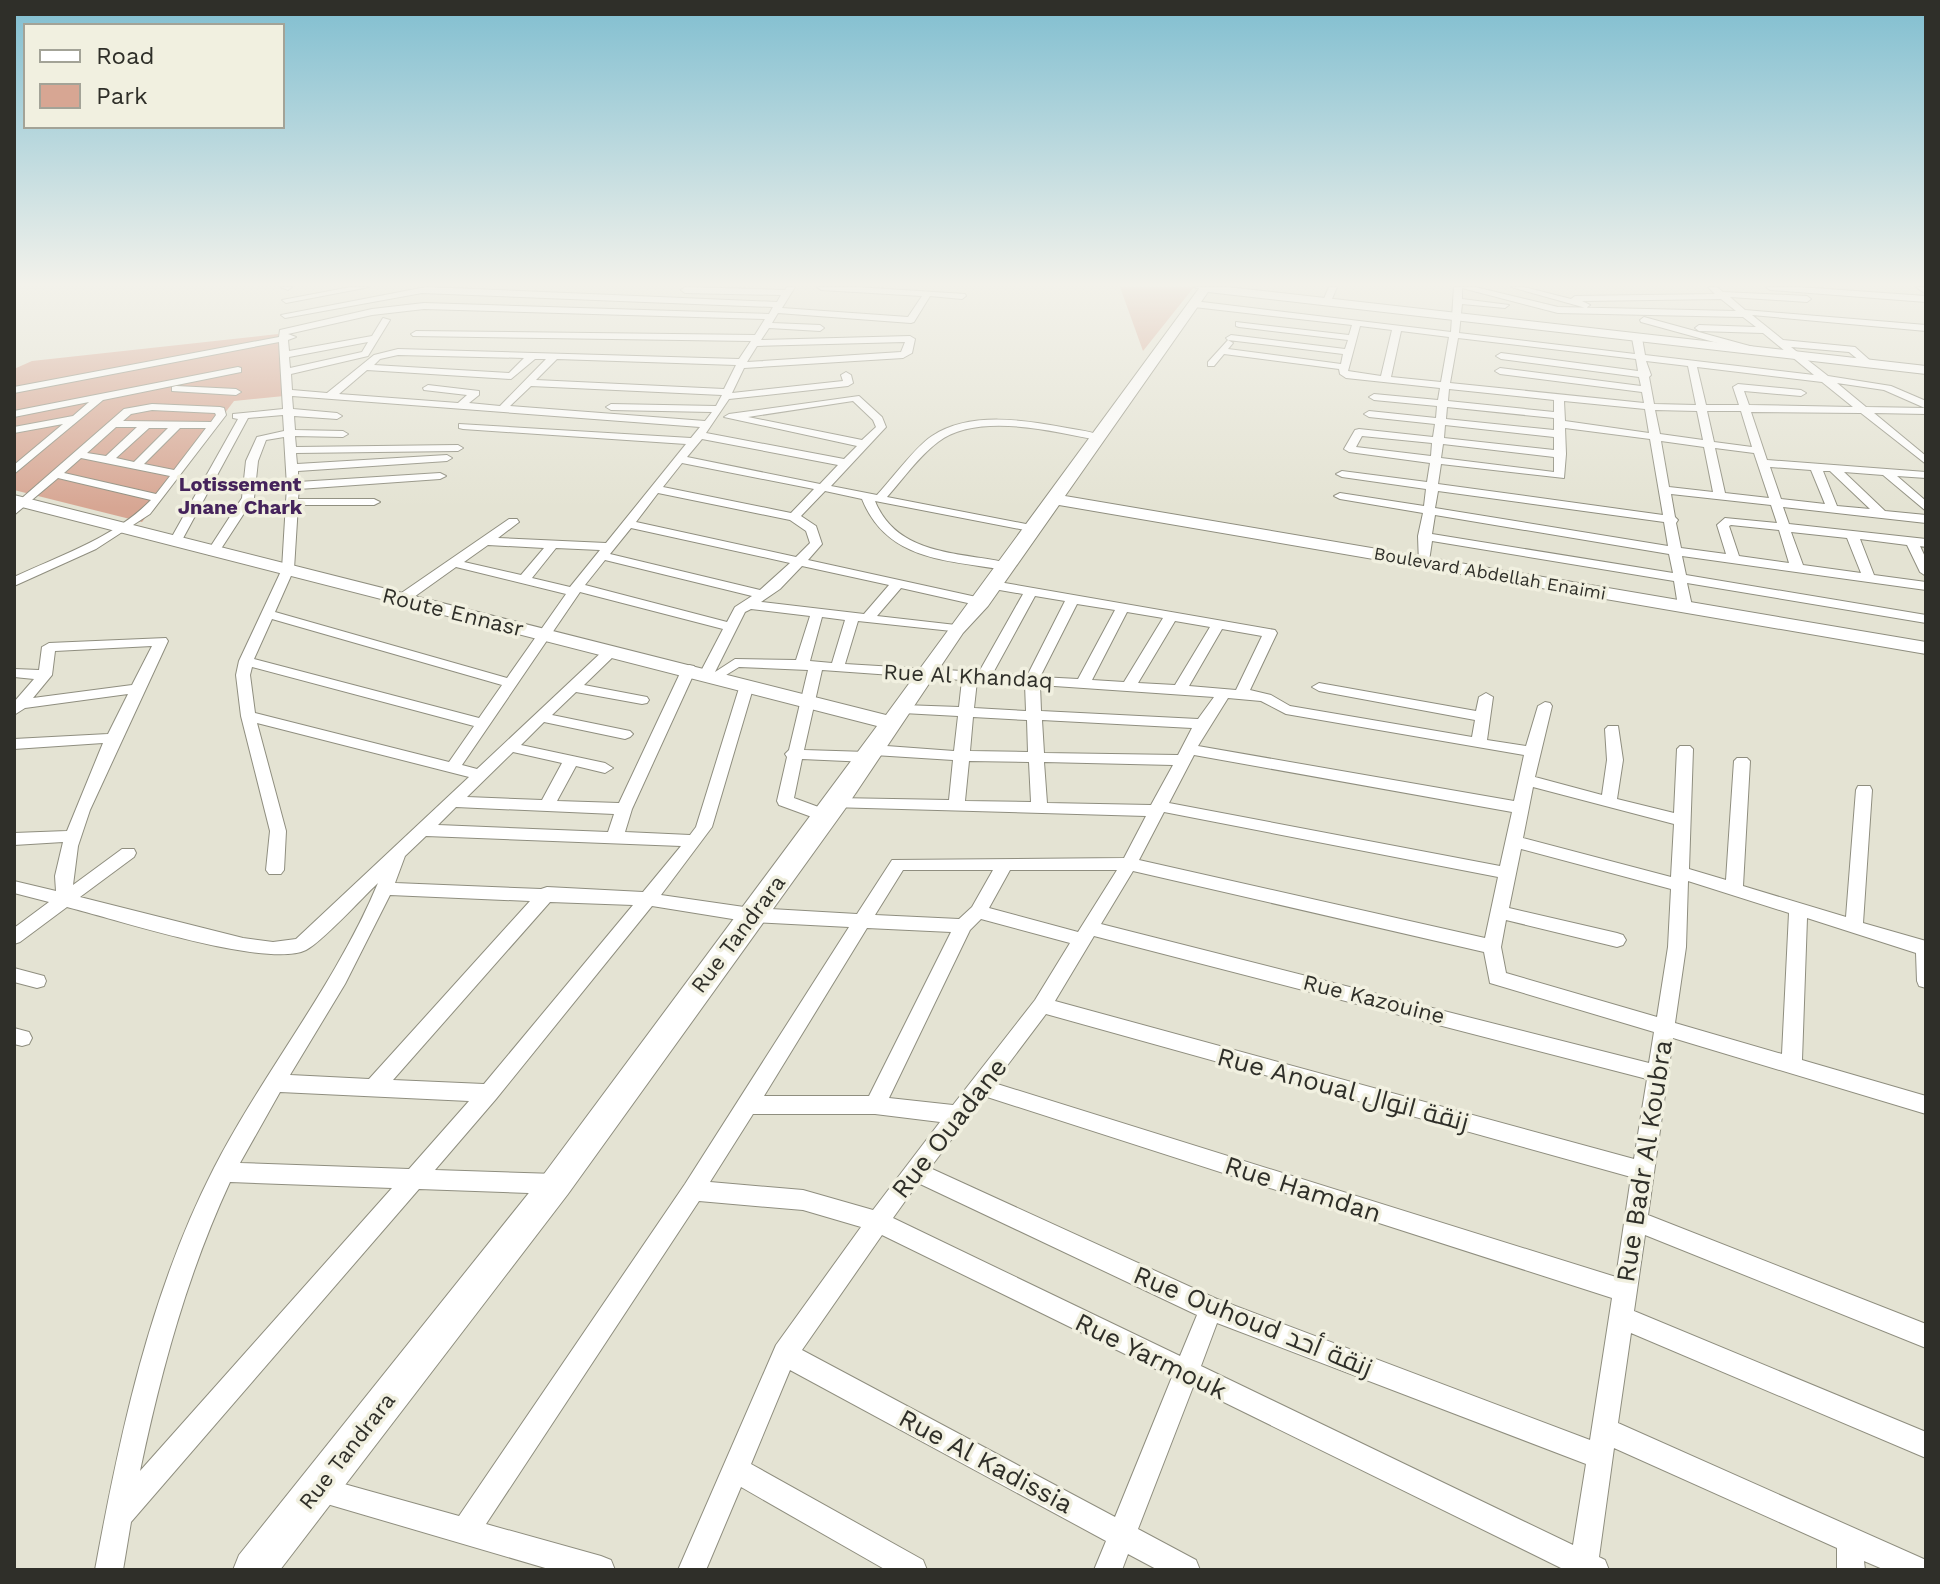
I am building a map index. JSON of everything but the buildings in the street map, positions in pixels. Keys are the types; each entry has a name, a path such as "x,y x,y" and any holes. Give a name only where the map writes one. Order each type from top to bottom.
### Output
{"street":[{"path":"14,379 111,361"},
{"path":"14,390 174,361"},
{"path":"14,399 214,361"},
{"path":"146,388 236,394 239,361"},
{"path":"275,870 278,831 248,716 243,675 246,661 288,569 293,468 285,361"},
{"path":"285,372 338,361"},
{"path":"330,396 373,361"},
{"path":"366,367 511,376 527,361"},
{"path":"502,409 550,361"},
{"path":"669,361 741,364 796,361"},
{"path":"453,767 575,590 714,416 743,361"},
{"name":"Rue Tandrara","path":"254,1570 556,1184 831,810 956,629 981,602 1150,361"},
{"path":"1211,364 1214,361"},
{"path":"1298,361 1344,367"},
{"path":"1346,361 1346,375 1651,407 1926,411"},
{"path":"1385,380 1389,361"},
{"path":"1423,561 1427,509 1449,361"},
{"path":"1498,391 1501,361"},
{"path":"1539,361 1646,375"},
{"path":"1643,361 1685,606"},
{"path":"1670,361 1882,386 1926,405"},
{"path":"1803,361 1926,461"},
{"path":"1844,361 1926,370"},
{"path":"1866,361 1869,364"},
{"path":"1692,364 1720,496"},
{"path":"14,471 19,462 103,397 135,367"},
{"path":"14,414 238,370"},
{"path":"1500,371 1646,390"},
{"path":"411,402 447,372"},
{"path":"286,393 593,416 714,416 848,383 846,375"},
{"path":"1782,375 1823,409"},
{"path":"530,383 616,387 714,416 845,463"},
{"path":"593,416 616,387"},
{"path":"1797,567 1739,387 1801,393"},
{"path":"428,388 475,393 460,406"},
{"path":"1374,397 1444,403 1559,425 1760,451"},
{"path":"1559,397 1561,454 1560,476 1436,463 1349,449 1356,432 1561,454"},
{"path":"463,426 714,416 855,398 881,423 877,433 794,517"},
{"path":"1601,402 1605,430"},
{"path":"602,407 714,416 865,444"},
{"path":"14,582 142,517 222,411 145,408 128,411 17,504"},
{"path":"112,424 178,424 288,412 337,416"},
{"path":"1369,414 1442,422 1559,425"},
{"path":"175,542 245,415"},
{"path":"17,431 76,418"},
{"path":"873,498 935,439 947,433 1016,422 1097,437"},
{"path":"108,460 147,424"},
{"path":"136,466 178,424"},
{"path":"213,552 248,498 252,461 261,439 289,433 343,434"},
{"path":"290,450 458,448"},
{"path":"78,454 177,474"},
{"path":"293,468 447,458"},
{"path":"679,459 1031,529"},
{"path":"1764,463 1926,475"},
{"path":"1816,468 1832,507"},
{"path":"1834,469 1881,513"},
{"path":"1887,473 1926,507"},
{"path":"56,474 159,498"},
{"path":"1342,474 1672,520"},
{"path":"293,486 440,476"},
{"path":"615,837 624,809 730,627 746,604 764,595 802,561 817,540 812,529 794,517 654,489"},
{"path":"1664,490 1926,519"},
{"path":"1340,496 1675,551 1926,586"},
{"path":"873,498 880,524 900,544 1005,566"},
{"name":"Boulevard Abdellah Enaimi","path":"1054,499 1926,648"},
{"path":"293,502 374,502"},
{"name":"Route Ennasr","path":"17,504 705,673 806,701 897,716"},
{"path":"402,599 513,522"},
{"path":"626,523 981,602"},
{"path":"1733,557 1723,523 1784,526 1926,543"},
{"path":"1851,533 1869,578"},
{"path":"1424,536 1926,619"},
{"path":"1911,540 1926,572"},
{"path":"485,541 553,544 605,551 764,595"},
{"path":"524,580 553,544"},
{"path":"454,563 730,627"},
{"path":"869,617 898,583"},
{"path":"993,585 1218,624 1180,689"},
{"path":"956,807 966,714 977,675 1031,591"},
{"path":"1039,808 1039,758 1032,679 1073,599"},
{"path":"746,604 956,629"},
{"path":"1083,683 1123,607"},
{"path":"817,613 806,701 785,801 831,810 1158,808 1507,873"},
{"path":"267,614 511,683"},
{"path":"1129,686 1172,615"},
{"path":"837,668 853,616"},
{"name":"Rue Ouadane","path":"692,1570 785,1354 877,1221 1042,1005 1129,864 1202,724 1232,694 1270,633 1218,624"},
{"path":"17,707 45,675 46,651 52,646 161,641 72,836 61,882 65,899"},
{"path":"14,887 243,945 281,950 302,944 611,651"},
{"path":"246,661 483,724"},
{"name":"Rue Al Khandaq","path":"705,673 740,662 977,675 1262,696 1286,710 1532,752"},
{"path":"14,673 45,675"},
{"path":"121,1513 489,1093 695,841 704,827 747,685"},
{"path":"574,687 642,700"},
{"path":"1319,687 1483,717"},
{"path":"17,707 139,688"},
{"path":"1479,743 1486,697"},
{"path":"1545,706 1532,752 1492,947 1495,976 1503,981 1926,1105"},
{"path":"897,716 966,714 1202,724"},
{"path":"248,716 481,775"},
{"path":"540,717 625,734"},
{"path":"1609,801 1615,760 1613,729"},
{"path":"14,744 116,738"},
{"path":"511,747 605,768"},
{"name":"Rue Badr Al Koubra","path":"1587,1568 1601,1443 1677,947 1685,749"},
{"path":"793,754 1039,758 1188,754 1521,808"},
{"path":"546,807 571,761"},
{"path":"1734,888 1742,761"},
{"path":"1526,780 1682,821"},
{"path":"1854,927 1864,790"},
{"path":"454,802 624,809"},
{"path":"423,830 695,841"},
{"path":"14,839 72,836"},
{"path":"1513,841 1681,880 1734,888 1925,948 1926,981"},
{"path":"14,937 128,853"},
{"path":"109,1570 146,1397 194,1236 224,1172 385,889 397,856"},
{"path":"466,1530 693,1191 898,864 1129,864 1492,947"},
{"path":"875,1105 963,926 978,912 1004,865"},
{"path":"385,889 649,899 751,915 963,926"},
{"path":"375,1086 547,893"},
{"path":"1792,1066 1798,909"},
{"name":"Rue Kazouine","path":"978,912 1086,934 1657,1073"},
{"path":"1499,912 1617,940"},
{"path":"14,975 37,981"},
{"name":"Rue Anoual زنقة انوال","path":"1042,1005 1643,1171"},
{"path":"276,1083 489,1093"},
{"name":"Rue Hamdan","path":"981,1087 1625,1291"},
{"path":"748,1105 875,1105 959,1115"},
{"name":"Rue Ouhoud زنقة أحد","path":"914,1171 1211,1309 1601,1443 1850,1539 1917,1570"},
{"path":"224,1172 556,1184"},
{"name":"Rue Yarmouk","path":"693,1191 803,1200 877,1221 1587,1568"},
{"path":"1635,1220 1926,1336"},
{"path":"1108,1570 1211,1309"},
{"path":"1621,1317 1926,1445"},
{"name":"Rue Al Kadissia","path":"785,1354 1186,1570"},
{"path":"736,1470 913,1570"},
{"path":"317,1489 601,1570"},
{"path":"1850,1539 1851,1570"}],"green space":[{"path":"32,361 281,361 284,396 234,401 142,522 14,490 14,369"}],"district":[{"name":"Lotissement Jnane Chark","path":"240,496"}]}
